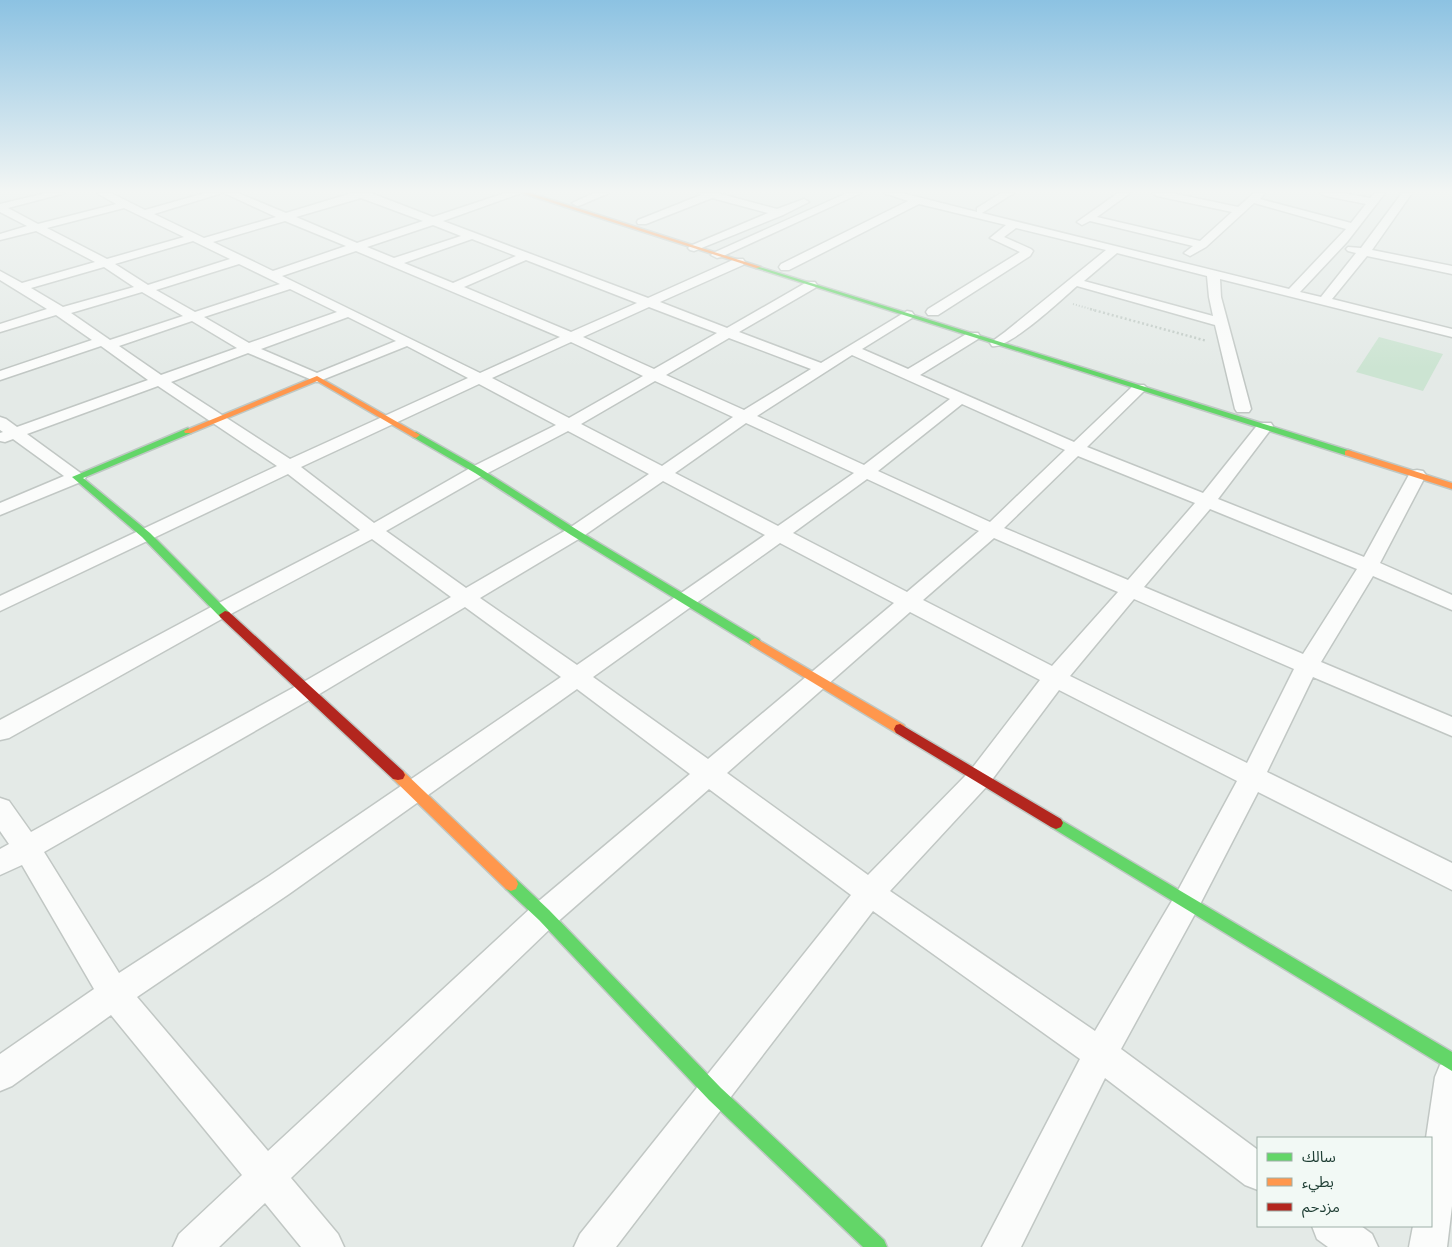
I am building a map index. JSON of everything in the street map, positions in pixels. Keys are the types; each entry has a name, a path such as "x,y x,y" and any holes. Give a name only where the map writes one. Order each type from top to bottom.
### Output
{"main road":[{"path":"704,251 786,267 1010,335 1452,474"},
{"path":"725,251 811,285 1452,486"},
{"path":"877,1247 715,1094 544,915 308,690 220,611 146,535 77,477 317,378 478,471 685,600 1452,1062"}],"street":[{"path":"83,251 247,348 317,378 408,341"},
{"path":"8,282 150,251"},
{"path":"221,251 408,341 1055,678 1452,877"},
{"path":"272,275 342,251"},
{"path":"369,251 654,374 992,530 1452,727"},
{"path":"395,262 427,251"},
{"path":"515,251 821,368"},
{"path":"0,604 389,419 650,302 743,251"},
{"path":"786,267 815,251"},
{"path":"933,312 1026,254 1026,251"},
{"path":"997,343 1010,335 1113,251"},
{"path":"1119,251 1213,274 1295,289"},
{"path":"1149,251 1181,258 1452,332"},
{"path":"1181,258 1192,251"},
{"path":"1295,289 1332,251"},
{"path":"1327,297 1364,251"},
{"path":"1379,251 1452,270"},
{"path":"1386,251 1452,262"},
{"path":"454,287 528,256"},
{"path":"0,328 145,289 240,260"},
{"path":"1213,274 1215,297 1243,409"},
{"path":"8,282 59,311 158,380 290,467 374,531 709,773 870,893 1100,1054 1257,1171"},
{"path":"1075,282 1221,322"},
{"path":"0,376 292,284"},
{"path":"0,731 220,611 374,531 478,471 568,425 811,285"},
{"path":"1327,297 1452,324"},
{"path":"8,436 349,312"},
{"path":"0,863 308,690 575,533 746,416 907,315"},
{"path":"909,375 973,336"},
{"path":"852,350 1076,449 1369,566 1452,603"},
{"path":"192,1247 544,915 816,679 992,530 1139,388"},
{"path":"0,1074 114,994 279,885 577,677 777,533 865,473 961,398"},
{"path":"0,422 8,436 77,477"},
{"path":"593,1247 715,1094 870,893 979,778 1055,678 1206,502 1265,426"},
{"path":"1002,1247 1100,1054 1186,903 1252,778 1308,664 1369,566 1417,475"},
{"path":"0,510 77,477"},
{"path":"0,808 27,848 114,994 325,1247"},
{"path":"1432,1219 1452,1077"},
{"path":"1331,1227 1359,1247"},
{"path":"1428,1247 1431,1227"}],"path":[{"path":"1055,299 1227,347"}],"green space":[{"path":"1379,337 1443,354 1423,391 1356,372"}],"traffic: fast":[{"path":"758,267 1348,453"},
{"path":"188,431 77,477 146,535 225,615"},
{"path":"416,435 478,471 575,533 755,642"},
{"path":"1056,823 1452,1062"},
{"path":"511,884 544,915 715,1094 877,1247"}],"traffic: slow":[{"path":"708,251 758,267"},
{"path":"188,431 317,378 416,435"},
{"path":"1348,453 1452,486"},
{"path":"755,642 900,729"},
{"path":"398,775 511,884"}],"traffic: jam":[{"path":"225,615 398,775"},
{"path":"900,729 1056,823"}]}
